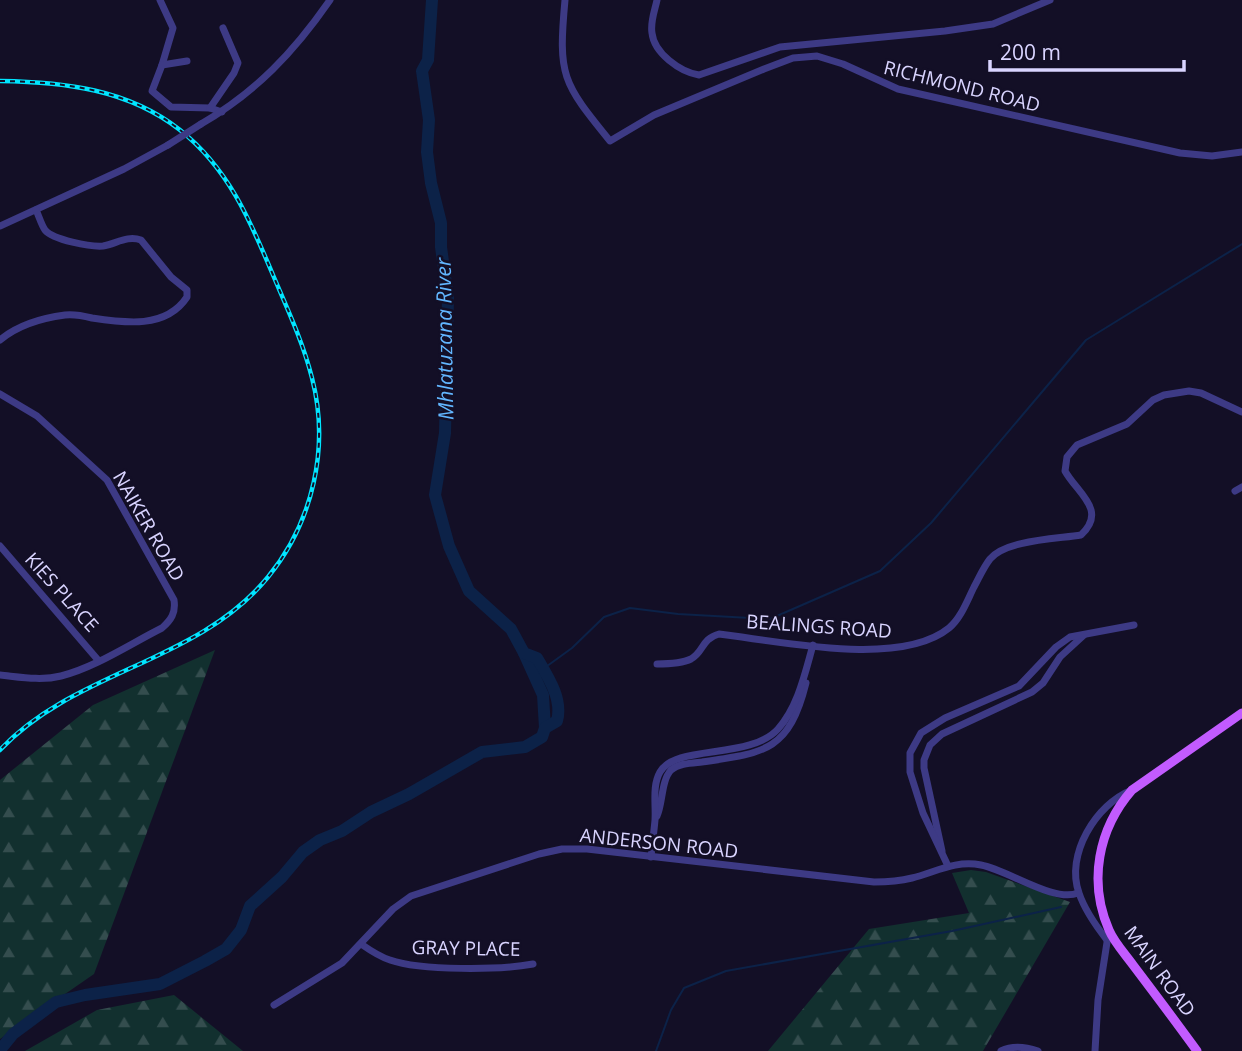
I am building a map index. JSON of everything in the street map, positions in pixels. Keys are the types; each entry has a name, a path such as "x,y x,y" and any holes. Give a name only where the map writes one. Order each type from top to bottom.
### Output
{"main road":[{"name":"MAIN ROAD","path":"1197,1051 1108,936 1099,891 1099,857 1108,824 1117,807 1132,790 1242,713"}],"street":[{"path":"160,0 173,28 152,91 172,107 211,108 222,112"},
{"path":"0,226 124,169 222,112 246,94 291,52 330,0"},
{"name":"RICHMOND ROAD","path":"565,0 562,49 564,71 575,96 610,141 654,115 764,69 793,58 817,56 843,64 882,84 924,96 1180,153 1212,156 1242,152"},
{"path":"657,0 652,26 653,40 679,68 699,75 780,47 945,32 993,24 1050,0"},
{"path":"211,108 238,63 223,27"},
{"path":"162,65 187,61"},
{"path":"0,340 16,328 64,315 133,323 151,321 174,312 187,297 187,290 171,276 141,240 129,238 96,246 61,239 45,229 36,210"},
{"name":"BEALINGS ROAD","path":"657,664 687,661 693,658 709,637 719,634 814,645 889,649 923,642 948,629 956,621 982,570 996,554 1013,546 1081,535 1089,525 1092,513 1084,496 1065,471 1067,457 1077,445 1127,424 1153,400 1177,391 1213,397 1242,412"},
{"name":"NAIKER ROAD","path":"0,394 37,416 107,480 174,600 174,613 167,624 79,669 53,677 0,676"},
{"name":"KIES PLACE","path":"0,546 98,660"},
{"path":"948,866 923,813 910,772 910,753 915,741 929,726 1018,686 1064,641 1084,634 1135,625"},
{"path":"942,855 924,768 930,745 935,738 951,729 1032,692 1043,683 1060,657 1084,634"},
{"path":"650,857 655,820 666,780 673,768 759,752 775,743 786,733 802,698 814,645"},
{"name":"MAIN ROAD","path":"1108,936 1093,922 1078,892 1077,866 1085,838 1096,817 1118,796 1132,790"},
{"name":"ANDERSON ROAD","path":"274,1005 342,963 393,909 411,896 539,854 574,849 874,882 913,878 948,866 980,865 1060,894 1072,895 1078,892"},
{"path":"1095,1051 1097,1010 1108,936"},
{"name":"GRAY PLACE","path":"361,944 379,956 402,963 505,968 533,964"},
{"path":"1000,1051 1026,1047 1038,1051"}],"green space":[{"path":"215,650 94,974 0,1039 0,780 93,705"},
{"path":"971,870 986,872 1070,902 983,1051 768,1051 869,929 969,913 952,873"},
{"path":"174,995 243,1051 25,1051 97,1010"}],"waterway":[{"name":"Mhlatuzana River","path":"0,1050 13,1034 56,1002 160,984 226,949 241,930 250,906 282,877 303,852 320,840 342,831 371,812 409,794 482,752 525,747 542,737 545,728 557,721 556,696 537,658 524,653 511,629 469,591 449,546 435,495 445,433 448,298 441,247 441,223 427,152 429,120 422,71 428,60 432,0"},
{"path":"543,669 572,648 604,617 630,608 678,614 770,619 880,571 931,523 1086,340 1242,244"},
{"name":"Mhlatuzana River","path":"524,653 543,695 545,728"},
{"path":"656,1051 671,1010 684,988 726,971 952,931 1061,907"}],"railway":[{"path":"0,81 71,86 94,90 139,105 180,130 212,161 246,215 294,325 312,378 319,430 314,483 306,508 284,555 268,577 239,606 207,629 64,701 30,723 0,750"}]}
